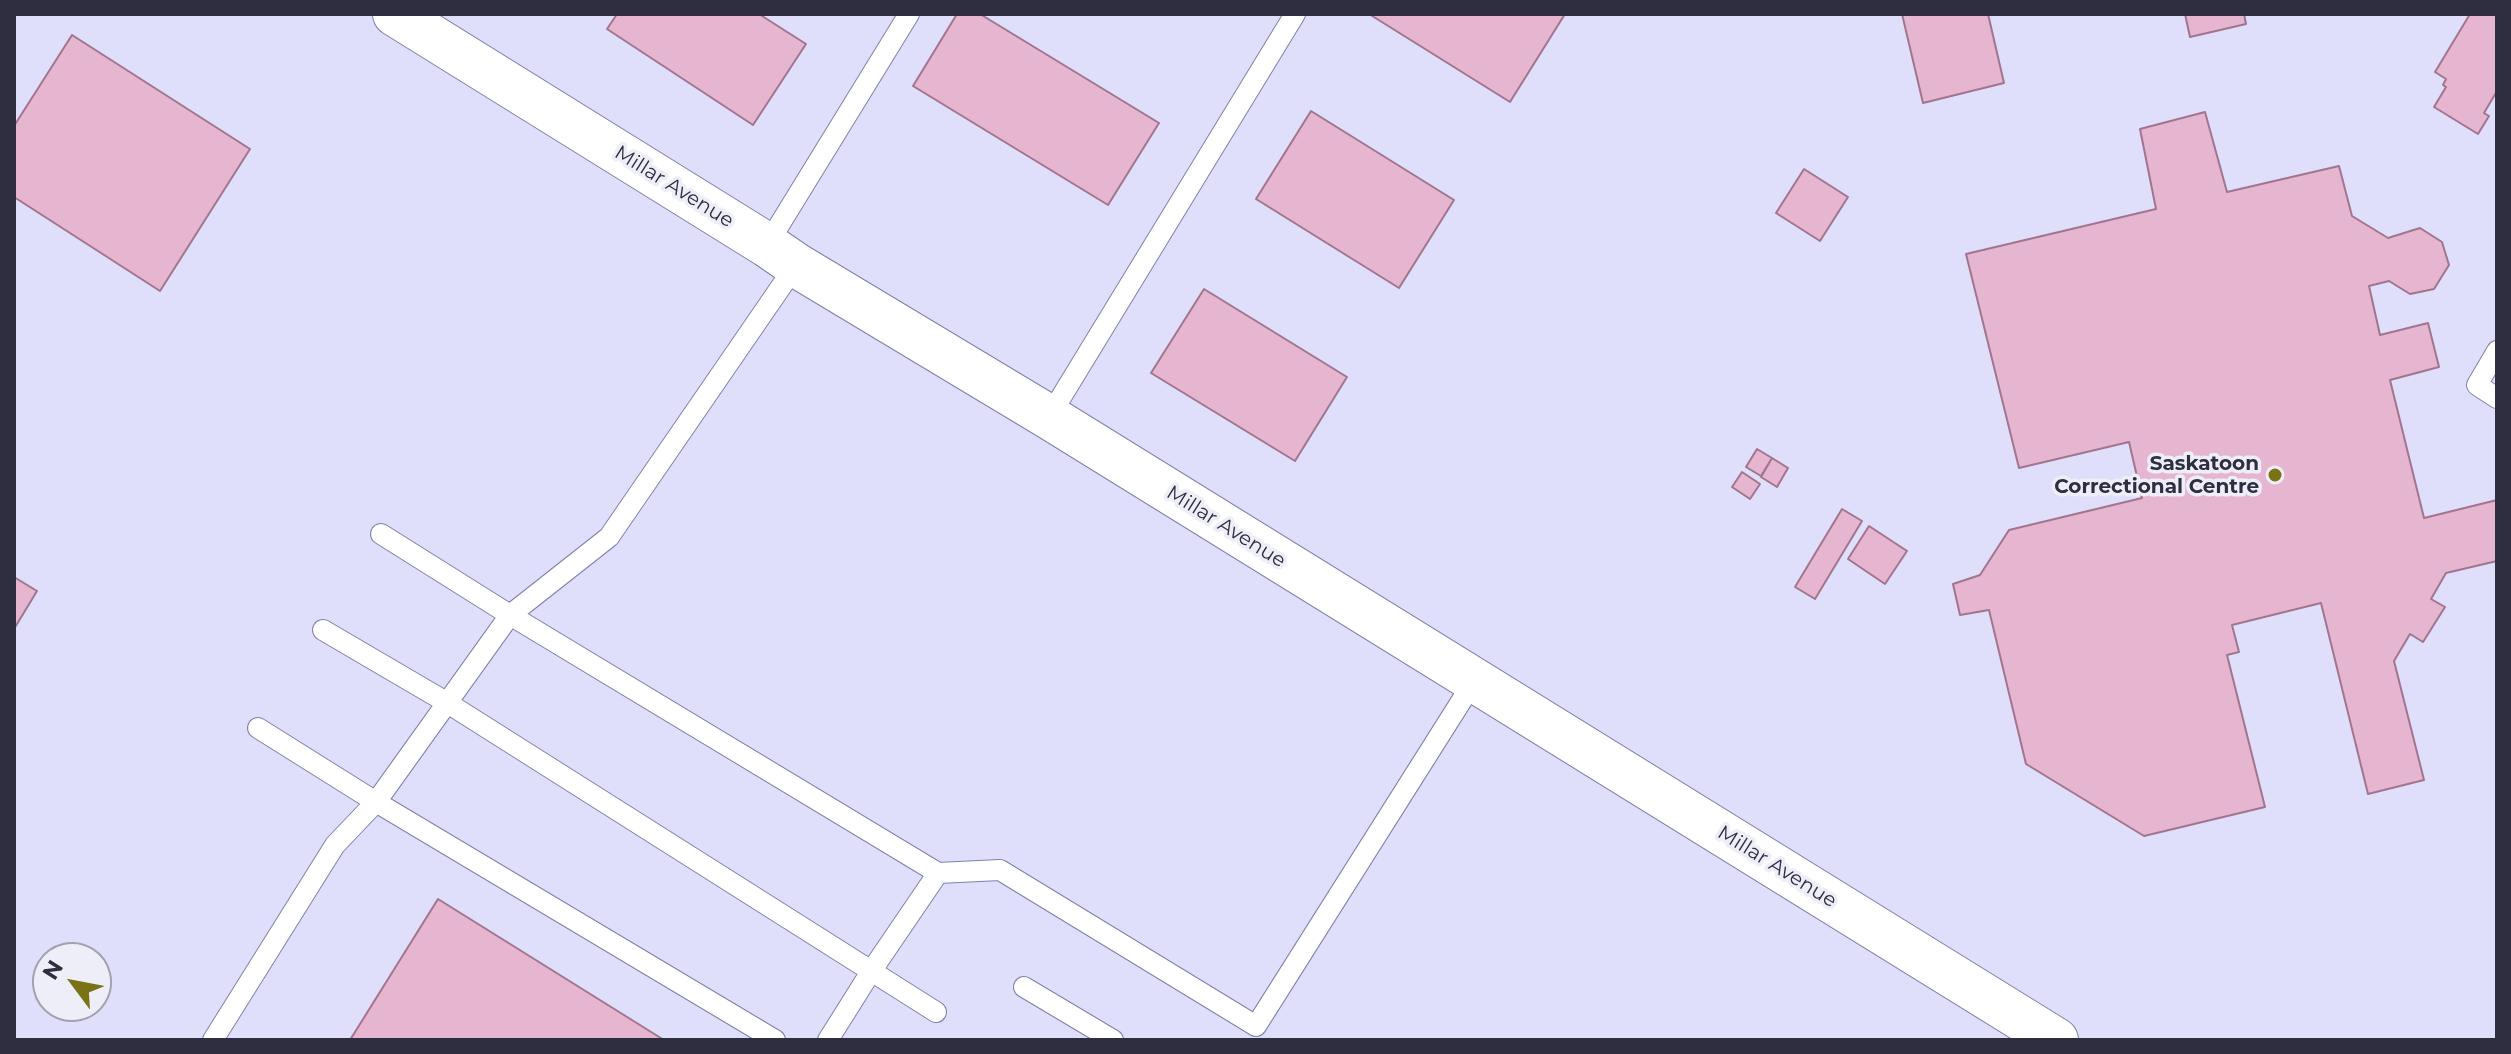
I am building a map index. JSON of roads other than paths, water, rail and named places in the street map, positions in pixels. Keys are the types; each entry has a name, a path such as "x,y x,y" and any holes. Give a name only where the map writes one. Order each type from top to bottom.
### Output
{"street":[{"name":"Millar Avenue","path":"395,14 2056,1040"}],"lane":[{"path":"213,1040 335,845 376,802 510,615 609,537 782,255 909,14"},
{"path":"1049,417 1295,14"},
{"path":"2497,351 2477,385 2497,398"},
{"path":"381,534 938,873 1000,870 1251,1033 1474,681"},
{"path":"323,630 446,702 936,1012"},
{"path":"258,728 775,1040"},
{"path":"828,1040 938,873"},
{"path":"1024,987 1113,1040"}],"place":[{"name":"Saskatoon Correctional Centre","path":"2275,475"}]}
